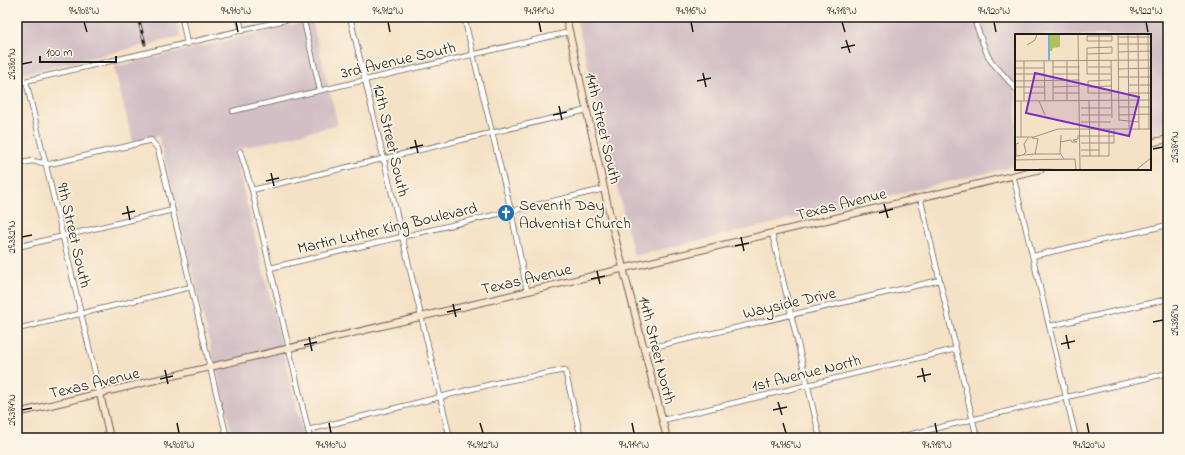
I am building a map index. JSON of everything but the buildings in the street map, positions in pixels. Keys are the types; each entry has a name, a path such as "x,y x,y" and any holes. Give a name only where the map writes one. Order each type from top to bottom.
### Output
{"main road":[{"name":"14th Street South","path":"566,17 604,189 624,268"},
{"path":"1151,144 1168,139"},
{"name":"Texas Avenue","path":"17,413 1036,170"},
{"name":"14th Street North","path":"624,268 667,438"},
{"path":"100,394 110,438"}],"street":[{"path":"182,17 187,44"},
{"path":"239,17 242,31"},
{"path":"17,83 298,17"},
{"path":"303,17 320,90"},
{"name":"12th Street South","path":"350,17 450,438"},
{"path":"464,17 511,211 526,291"},
{"path":"976,25 991,61 1015,88"},
{"name":"3rd Avenue South","path":"233,111 569,32"},
{"name":"9th Street South","path":"26,81 100,394"},
{"path":"252,190 587,110"},
{"path":"17,164 32,160 50,164 151,140 158,149 227,438"},
{"path":"240,151 252,190 310,438"},
{"path":"1013,175 1076,438"},
{"name":"Martin Luther King Boulevard","path":"270,268 604,189"},
{"path":"920,197 977,438"},
{"path":"17,247 173,210"},
{"path":"1033,256 1168,225"},
{"path":"772,233 820,438"},
{"name":"Wayside Drive","path":"645,349 940,280"},
{"path":"17,329 192,287"},
{"path":"1050,326 1168,299"},
{"name":"1st Avenue North","path":"663,420 956,349"},
{"path":"308,430 496,383 565,370 581,438"},
{"path":"895,438 1168,373"}],"shaded area":[{"path":"17,17 175,17 180,37 17,75"},
{"path":"576,17 1168,17 1168,130 1151,135 1151,34 1015,34 1015,166 634,256"},
{"path":"312,20 338,125 234,150 304,438 233,438 159,136 133,142 114,67"}],"railway":[{"path":"138,17 145,44"}],"place":[{"name":"Seventh Day Adventist Church","path":"506,213"}]}
